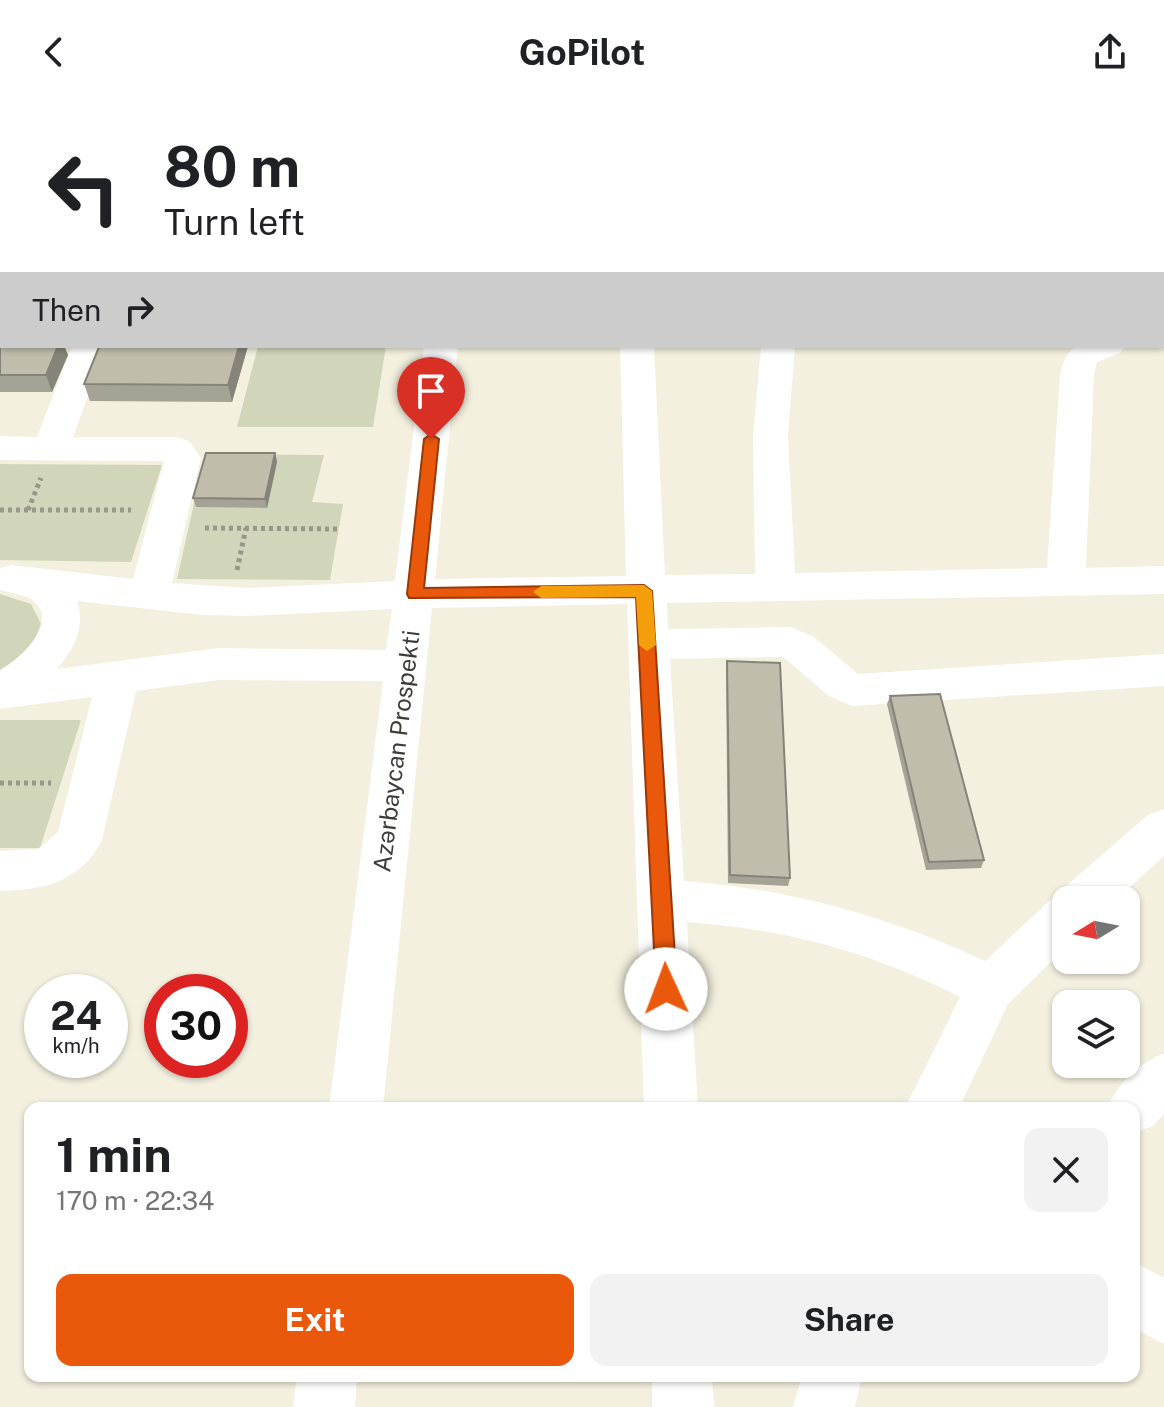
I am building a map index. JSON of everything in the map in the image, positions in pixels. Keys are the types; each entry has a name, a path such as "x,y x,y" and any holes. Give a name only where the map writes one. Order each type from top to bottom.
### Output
{"street":[{"path":"47,462 88,348"},
{"name":"Azərbaycan Prospekti","path":"357,1102 441,348"},
{"path":"637,348 644,591 663,900 671,1102"},
{"path":"776,588 771,508 773,375 778,348"},
{"path":"1066,582 1077,375 1081,356 1103,348"},
{"path":"0,448 47,462 176,449 183,458 149,595"},
{"path":"6,579 203,601 248,602 415,594 1164,580"},
{"path":"0,691 30,674 44,661 61,633 62,620 53,597 42,588 6,579"},
{"path":"647,644 791,642 807,652 833,680 852,690 1164,670"},
{"path":"0,691 218,664 405,666"},
{"path":"0,871 42,870 64,859 79,840 118,677"},
{"path":"1099,886 1164,828"},
{"path":"663,900 755,907 800,915 951,968 990,988"},
{"path":"935,1102 990,988 1052,929"},
{"path":"1140,1102 1164,1078"},
{"path":"1140,1296 1164,1315"},
{"path":"324,1407 326,1382"},
{"path":"682,1382 683,1407"},
{"path":"824,1407 830,1382"}],"path":[{"path":"28,510 47,462"},
{"path":"0,510 133,510"},
{"path":"203,528 339,529"},
{"path":"235,579 246,528"},
{"path":"0,783 60,783"}],"green space":[{"path":"257,348 386,348 373,427 237,427"},
{"path":"205,454 324,455 312,502 343,504 330,580 177,579"},
{"path":"0,464 162,465 131,562 0,560"},
{"path":"0,594 31,604 41,624 31,649 0,671"},
{"path":"0,720 81,720 40,848 0,848"}],"building":[{"path":"0,348 57,348 46,375 0,375"},
{"path":"99,348 238,348 228,385 84,384"},
{"path":"206,453 275,453 265,499 193,498"},
{"path":"727,661 780,663 790,878 730,875"},
{"path":"940,694 984,860 929,862 890,696"}],"slow traffic":[{"path":"541,592 644,591 647,645"}],"route":[{"path":"431,439 415,594 644,591 666,989"}]}
